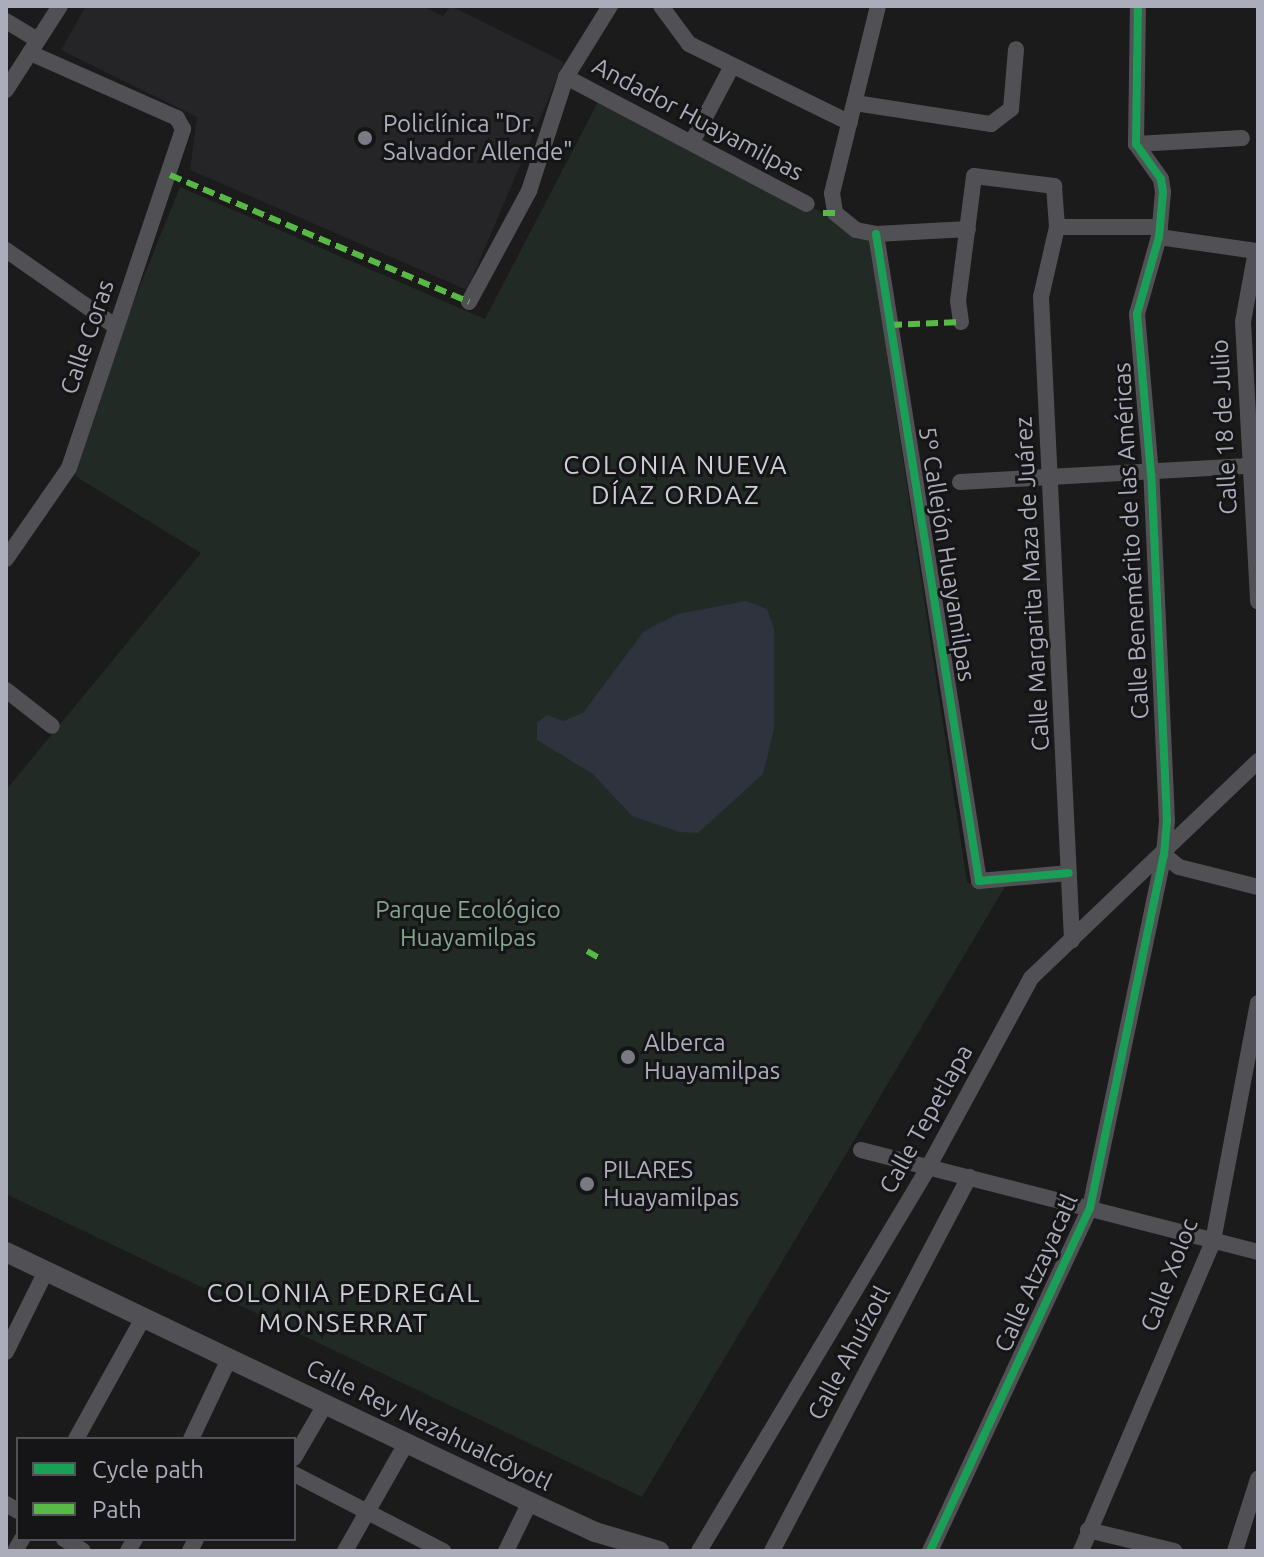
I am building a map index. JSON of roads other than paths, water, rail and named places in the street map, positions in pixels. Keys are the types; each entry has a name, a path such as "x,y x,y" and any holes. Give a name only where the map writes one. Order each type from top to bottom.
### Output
{"street":[{"path":"6,90 60,6"},
{"path":"469,302 529,191 566,77 610,6"},
{"path":"661,6 689,44 850,123"},
{"path":"878,6 832,193 835,213 856,230 876,234 968,229 961,322"},
{"path":"1138,6 1136,144 1242,138"},
{"path":"6,21 34,47"},
{"name":"Calle Coras","path":"6,559 69,468 183,129 177,118 34,47"},
{"path":"855,103 991,124 1011,109 1016,49"},
{"path":"692,142 732,66"},
{"name":"Andador Huayamilpas","path":"566,77 807,204"},
{"name":"Calle Benemérito de las Américas","path":"1136,144 1161,179 1159,232 1137,314 1151,474 1167,820 1164,855"},
{"name":"Calle Margarita Maza de Juárez","path":"968,229 974,176 1054,186 1057,227 1041,297 1072,940"},
{"path":"1057,227 1159,232 1256,251"},
{"name":"5º Callejón Huayamilpas","path":"876,234 979,881 1069,873"},
{"path":"6,250 115,326"},
{"name":"Calle 18 de Julio","path":"1256,251 1243,322 1252,398 1249,466 1258,602"},
{"path":"960,482 1051,480 1249,466"},
{"path":"6,690 52,726"},
{"name":"Calle Tepetlapa","path":"699,1551 929,1166 1031,978 1164,855 1258,761"},
{"path":"1164,855 1179,867 1258,887"},
{"name":"Calle Atzayacatl","path":"930,1551 1090,1208 1164,855"},
{"name":"Calle Xoloc","path":"1081,1551 1213,1241 1258,1003"},
{"path":"861,1150 1258,1252"},
{"name":"Calle Ahuízotl","path":"772,1551 969,1177"},
{"name":"Calle Rey Nezahualcóyotl","path":"6,1252 231,1364 326,1403 595,1532 659,1551"},
{"path":"6,1352 46,1271"},
{"path":"77,1437 143,1318"},
{"path":"192,1437 231,1364"},
{"path":"296,1455 326,1403"},
{"path":"345,1551 407,1442"},
{"path":"296,1475 443,1551"},
{"path":"1235,1551 1258,1479"},
{"path":"506,1551 530,1502"},
{"path":"1088,1530 1174,1551"}],"place":[{"name":"Policlínica \"Dr. Salvador Allende\"","path":"365,138"},
{"name":"Alberca Huayamilpas","path":"628,1057"},
{"name":"PILARES Huayamilpas","path":"587,1184"}],"district":[{"name":"COLONIA NUEVA DÍAZ ORDAZ","path":"676,480"},
{"name":"COLONIA PEDREGAL MONSERRAT","path":"344,1308"}],"park label":[{"name":"Parque Ecológico Huayamilpas","path":"468,924"}]}
